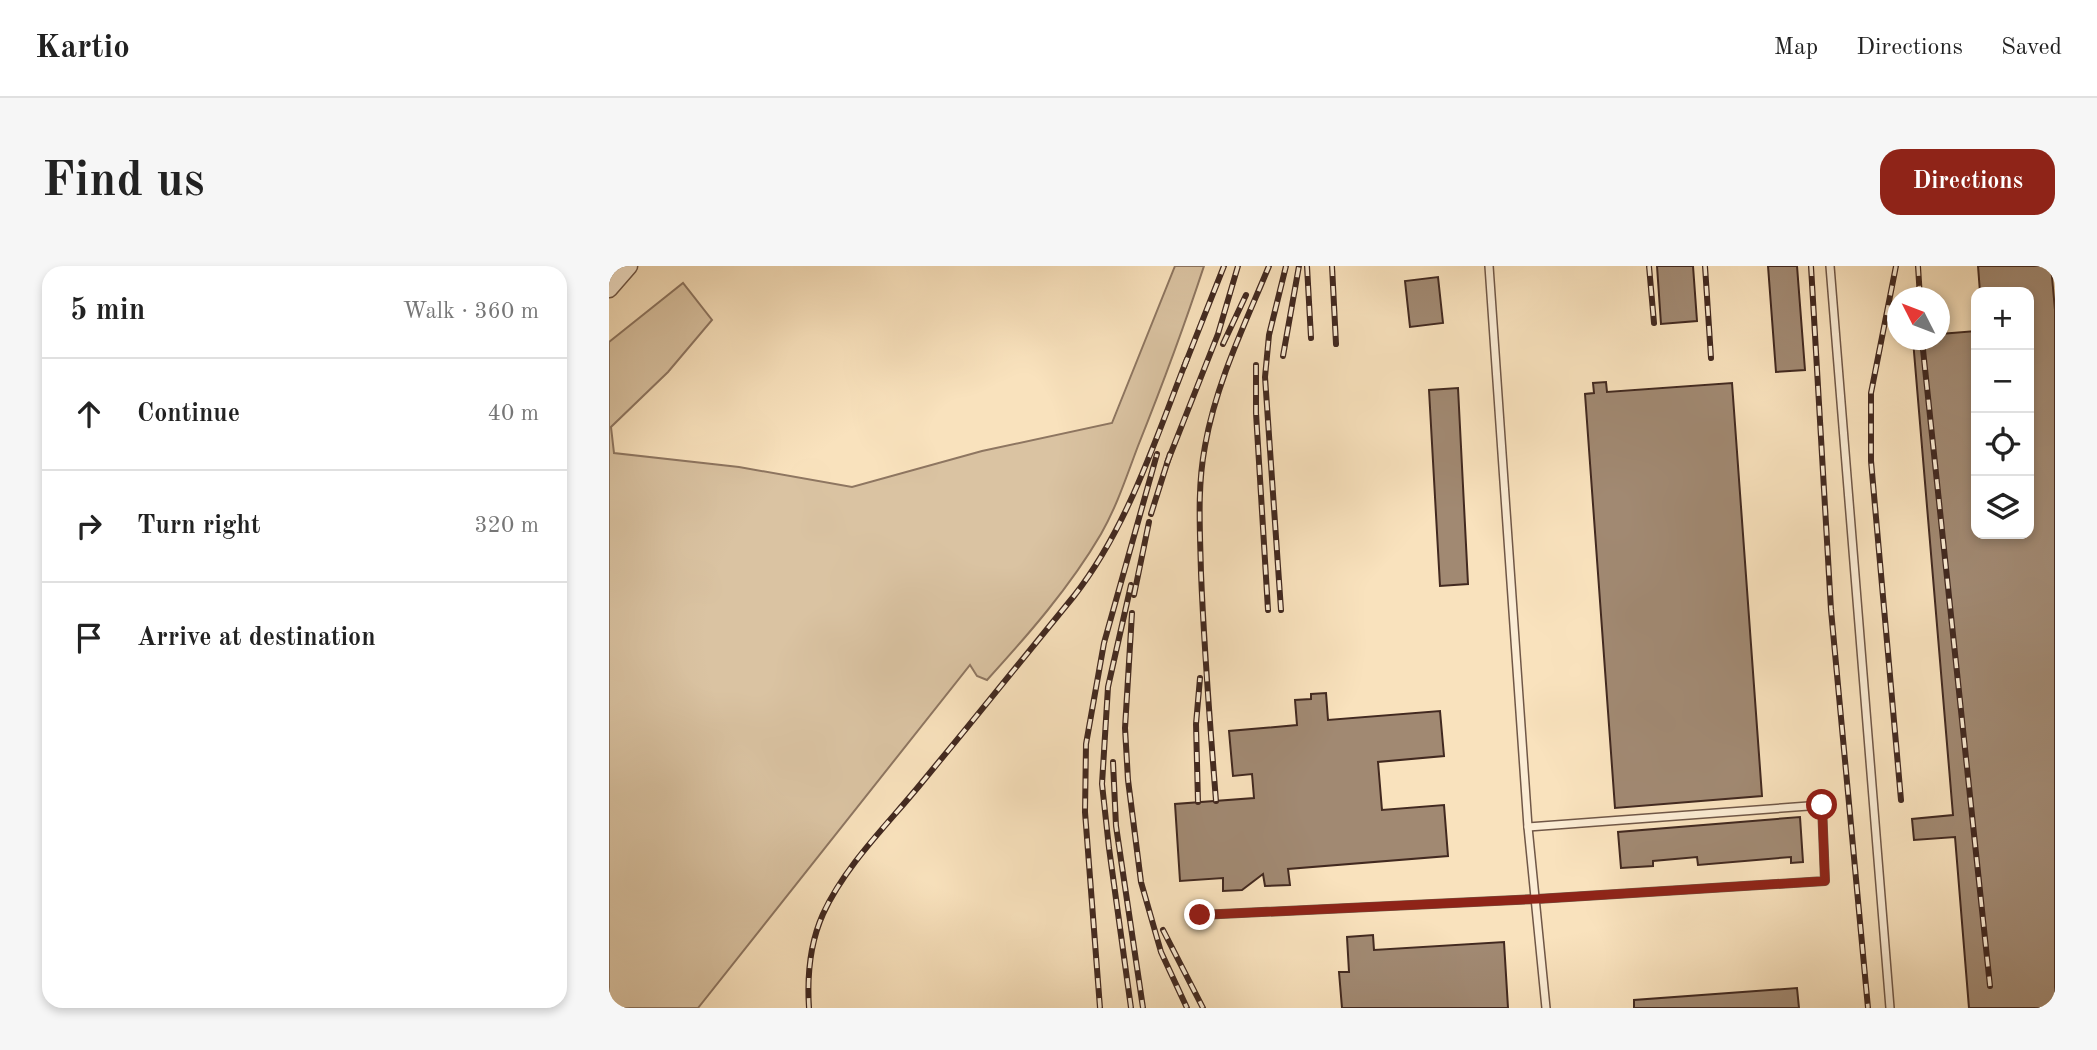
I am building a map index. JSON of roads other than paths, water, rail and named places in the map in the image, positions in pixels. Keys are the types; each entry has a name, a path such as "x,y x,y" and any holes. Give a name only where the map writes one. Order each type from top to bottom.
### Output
{"street":[{"path":"609,289 629,266"}],"lane":[{"path":"1489,266 1528,827 1546,1008"},
{"path":"1830,266 1890,1008"},
{"path":"1200,915 1537,899 1825,881 1822,805 1528,827"}],"railway":[{"path":"1184,367 1224,266"},
{"path":"1167,463 1218,334 1238,266"},
{"path":"1216,801 1202,601 1201,478 1216,399 1269,266"},
{"path":"1281,610 1265,377 1269,335 1286,266"},
{"path":"1283,356 1299,266"},
{"path":"1307,266 1311,338"},
{"path":"1332,266 1336,344"},
{"path":"1649,266 1654,323"},
{"path":"1705,266 1711,358"},
{"path":"1811,266 1831,610 1868,1008"},
{"path":"1896,266 1871,393 1871,461 1901,800"},
{"path":"1918,266 1919,287"},
{"path":"1223,344 1246,295"},
{"path":"1923,350 1990,986"},
{"path":"809,1008 812,948 832,896 867,847 997,691 1093,569 1139,482 1187,359"},
{"path":"1256,365 1256,413 1268,610"},
{"path":"1100,1008 1085,812 1086,744 1104,643 1157,454"},
{"path":"1151,514 1170,454"},
{"path":"1134,595 1149,522"},
{"path":"1131,585 1108,687 1102,784 1131,1008"},
{"path":"1132,613 1125,728 1128,780 1141,882 1161,952 1187,1008"},
{"path":"1198,802 1196,724 1200,678"},
{"path":"1113,762 1116,826 1143,1008"},
{"path":"1163,930 1203,1008"}]}
